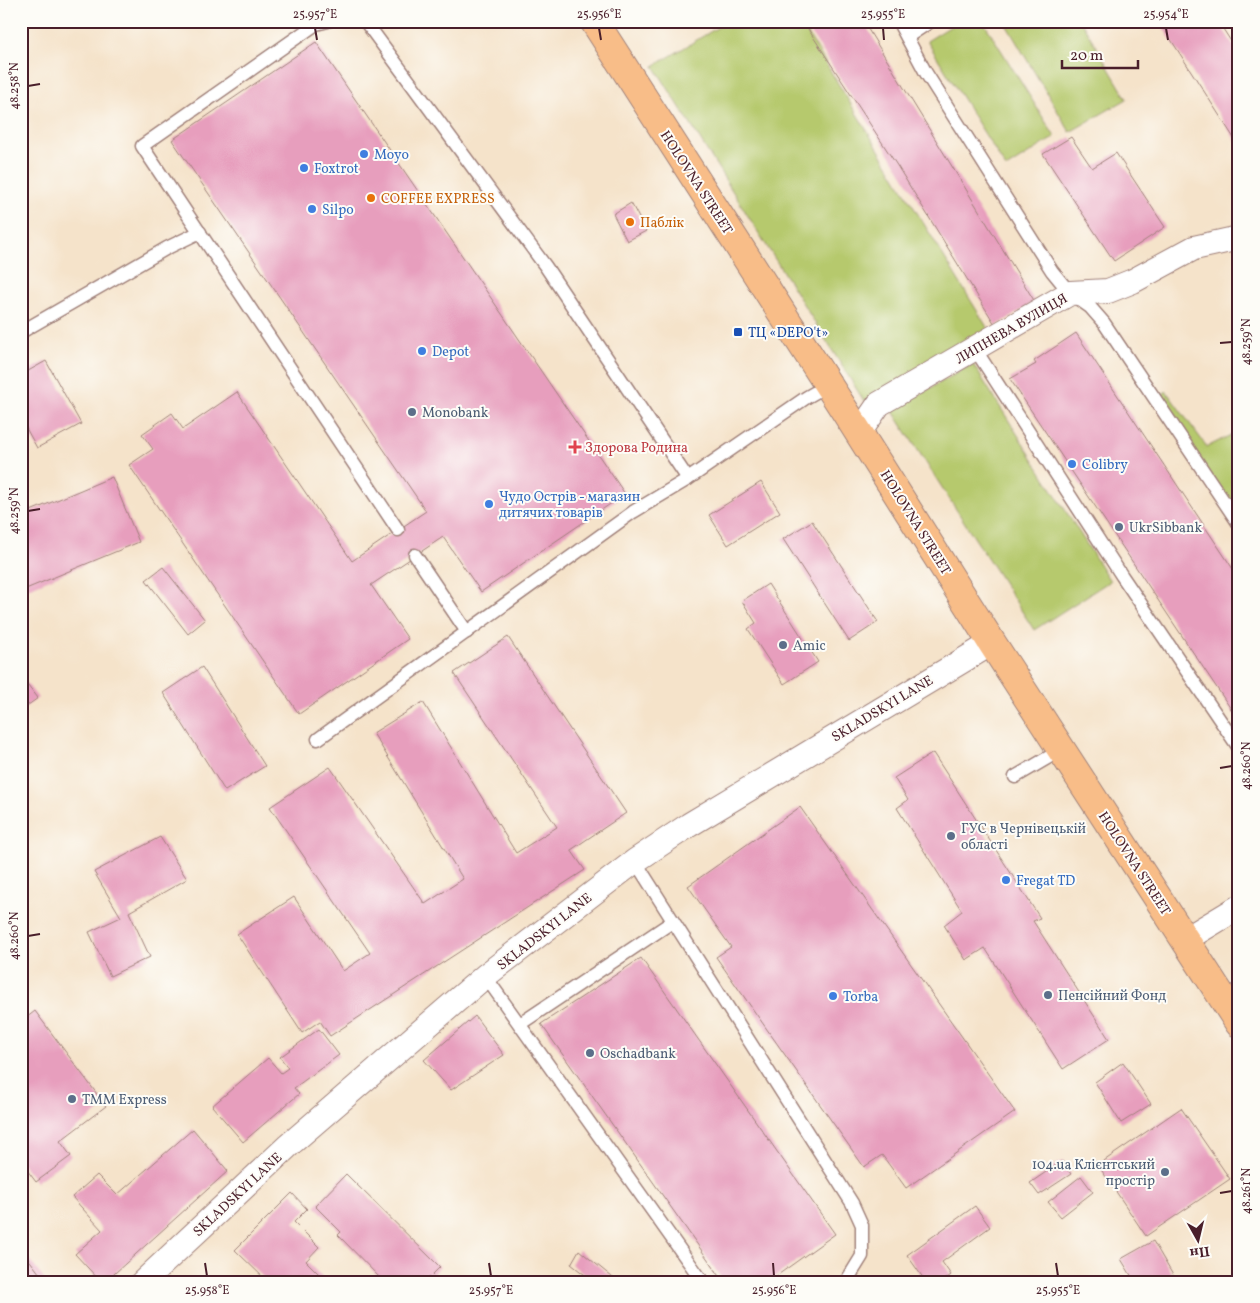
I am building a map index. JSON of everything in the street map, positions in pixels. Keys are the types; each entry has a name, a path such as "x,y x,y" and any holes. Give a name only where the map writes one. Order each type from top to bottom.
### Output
{"main road":[{"name":"HOLOVNA STREET","path":"594,21 992,643 1239,1023"}],"street":[{"name":"ЛИПНЕВА ВУЛИЦЯ","path":"859,433 879,404 1070,293 1108,292 1133,281 1194,248 1239,238"},
{"name":"SKLADSKYI LANE","path":"143,1282 288,1145 486,976 635,861 689,825 992,643"},
{"path":"1186,939 1239,907"}],"lane":[{"path":"328,21 316,24 142,146 398,530"},
{"path":"365,21 546,267 688,479"},
{"path":"898,21 926,73 1052,271 1070,293 1090,307 1104,323 1239,524"},
{"path":"907,37 931,21"},
{"path":"21,332 167,248 200,232"},
{"path":"976,349 1138,601 1239,748"},
{"path":"318,740 633,512 688,479 807,397 828,385"},
{"path":"415,555 467,632"},
{"path":"1015,777 1061,750"},
{"path":"635,861 852,1203 862,1226 862,1256 846,1282"},
{"path":"520,1024 672,922"},
{"path":"486,976 702,1282"}],"green space":[{"path":"728,21 800,21 990,332 864,401 654,66"},
{"path":"959,21 983,21 1055,137 1006,168 927,41"},
{"path":"1004,21 1081,21 1127,99 1070,132"},
{"path":"973,364 1110,581 1034,630 892,410"},
{"path":"1166,391 1207,447 1239,431 1239,524 1157,401"}],"building":[{"path":"804,21 863,21 1035,302 996,326 898,167"},
{"path":"1159,21 1218,21 1239,54 1239,146"},
{"name":"Depot","path":"316,42 625,494 481,592 443,537 371,585 408,639 299,714 129,465 153,449 142,434 172,413 183,429 237,392 352,561 426,511 172,140"},
{"path":"1071,137 1092,168 1116,153 1165,227 1114,261 1043,154"},
{"name":"Паблік","path":"631,203 646,231 627,241 613,214"},
{"path":"1076,333 1239,578 1239,721 1010,379 1036,364 1034,361"},
{"path":"46,361 81,424 37,448 21,419 21,375"},
{"path":"112,477 139,542 21,591 21,515"},
{"path":"761,482 780,512 728,545 709,515"},
{"path":"812,521 878,622 849,641 783,539"},
{"path":"163,567 205,620 188,634 146,580"},
{"name":"Amic","path":"768,584 818,662 784,684 748,629 756,623 742,601"},
{"path":"508,637 626,813 571,850 585,870 330,1036 320,1021 302,1033 237,934 294,897 343,971 370,953 270,807 330,767 425,904 463,879 373,733 423,702 516,853 557,827 454,673"},
{"path":"202,667 265,766 225,791 163,693"},
{"path":"21,676 38,698 21,710"},
{"path":"933,753 1040,918 1033,921 1109,1039 1063,1069 985,948 966,960 944,925 962,911 897,808 908,800 894,778"},
{"path":"800,807 1015,1112 906,1188 882,1155 864,1167 716,957 731,947 688,886"},
{"path":"160,837 187,879 129,912 150,957 110,976 89,932 121,917 94,872"},
{"path":"641,958 835,1234 768,1282 724,1282 541,1024"},
{"path":"35,1011 106,1106 60,1141 71,1156 36,1182 21,1162 21,1022"},
{"path":"475,1016 504,1055 451,1090 424,1060"},
{"path":"319,1029 339,1055 294,1088 299,1094 243,1142 212,1106 268,1058 281,1073 288,1068 280,1057"},
{"path":"1123,1062 1151,1104 1121,1123 1095,1082"},
{"path":"1181,1108 1230,1179 1146,1236 1098,1165"},
{"path":"193,1129 228,1171 105,1282 101,1282 75,1254 102,1230 72,1197 97,1175 117,1195"},
{"path":"1062,1161 1071,1174 1039,1195 1030,1183"},
{"path":"346,1174 440,1267 425,1282 378,1282 381,1279 338,1235 341,1232 315,1206"},
{"path":"1081,1176 1093,1192 1061,1217 1048,1202"},
{"path":"292,1193 307,1209 294,1222 319,1247 306,1261 327,1282 268,1282 235,1250"},
{"path":"975,1206 990,1227 942,1262 951,1275 942,1282 926,1282 907,1255"},
{"path":"1153,1241 1177,1282 1135,1282 1121,1259"},
{"path":"21,1249 46,1282 21,1282"},
{"path":"579,1250 618,1282 594,1282 571,1264"}],"place":[{"name":"Moyo","path":"364,154"},
{"name":"Foxtrot","path":"304,168"},
{"name":"COFFEE EXPRESS","path":"371,198"},
{"name":"Silpo","path":"312,209"},
{"name":"Паблік","path":"630,222"},
{"name":"ТЦ «DEPO't»","path":"738,332"},
{"name":"Depot","path":"422,351"},
{"name":"Monobank","path":"412,412"},
{"name":"Здорова Родина","path":"575,447"},
{"name":"Colibry","path":"1072,464"},
{"name":"Чудо Острів - магазин дитячих товарів","path":"489,504"},
{"name":"UkrSibbank","path":"1119,527"},
{"name":"Amic","path":"783,645"},
{"name":"ГУС в Чернівецькій області","path":"951,836"},
{"name":"Fregat TD","path":"1006,880"},
{"name":"Пенсійний Фонд","path":"1048,995"},
{"name":"Torba","path":"833,996"},
{"name":"Oschadbank","path":"590,1053"},
{"name":"TMM Express","path":"72,1099"},
{"name":"104.ua Клієнтський простір","path":"1165,1172"}]}
